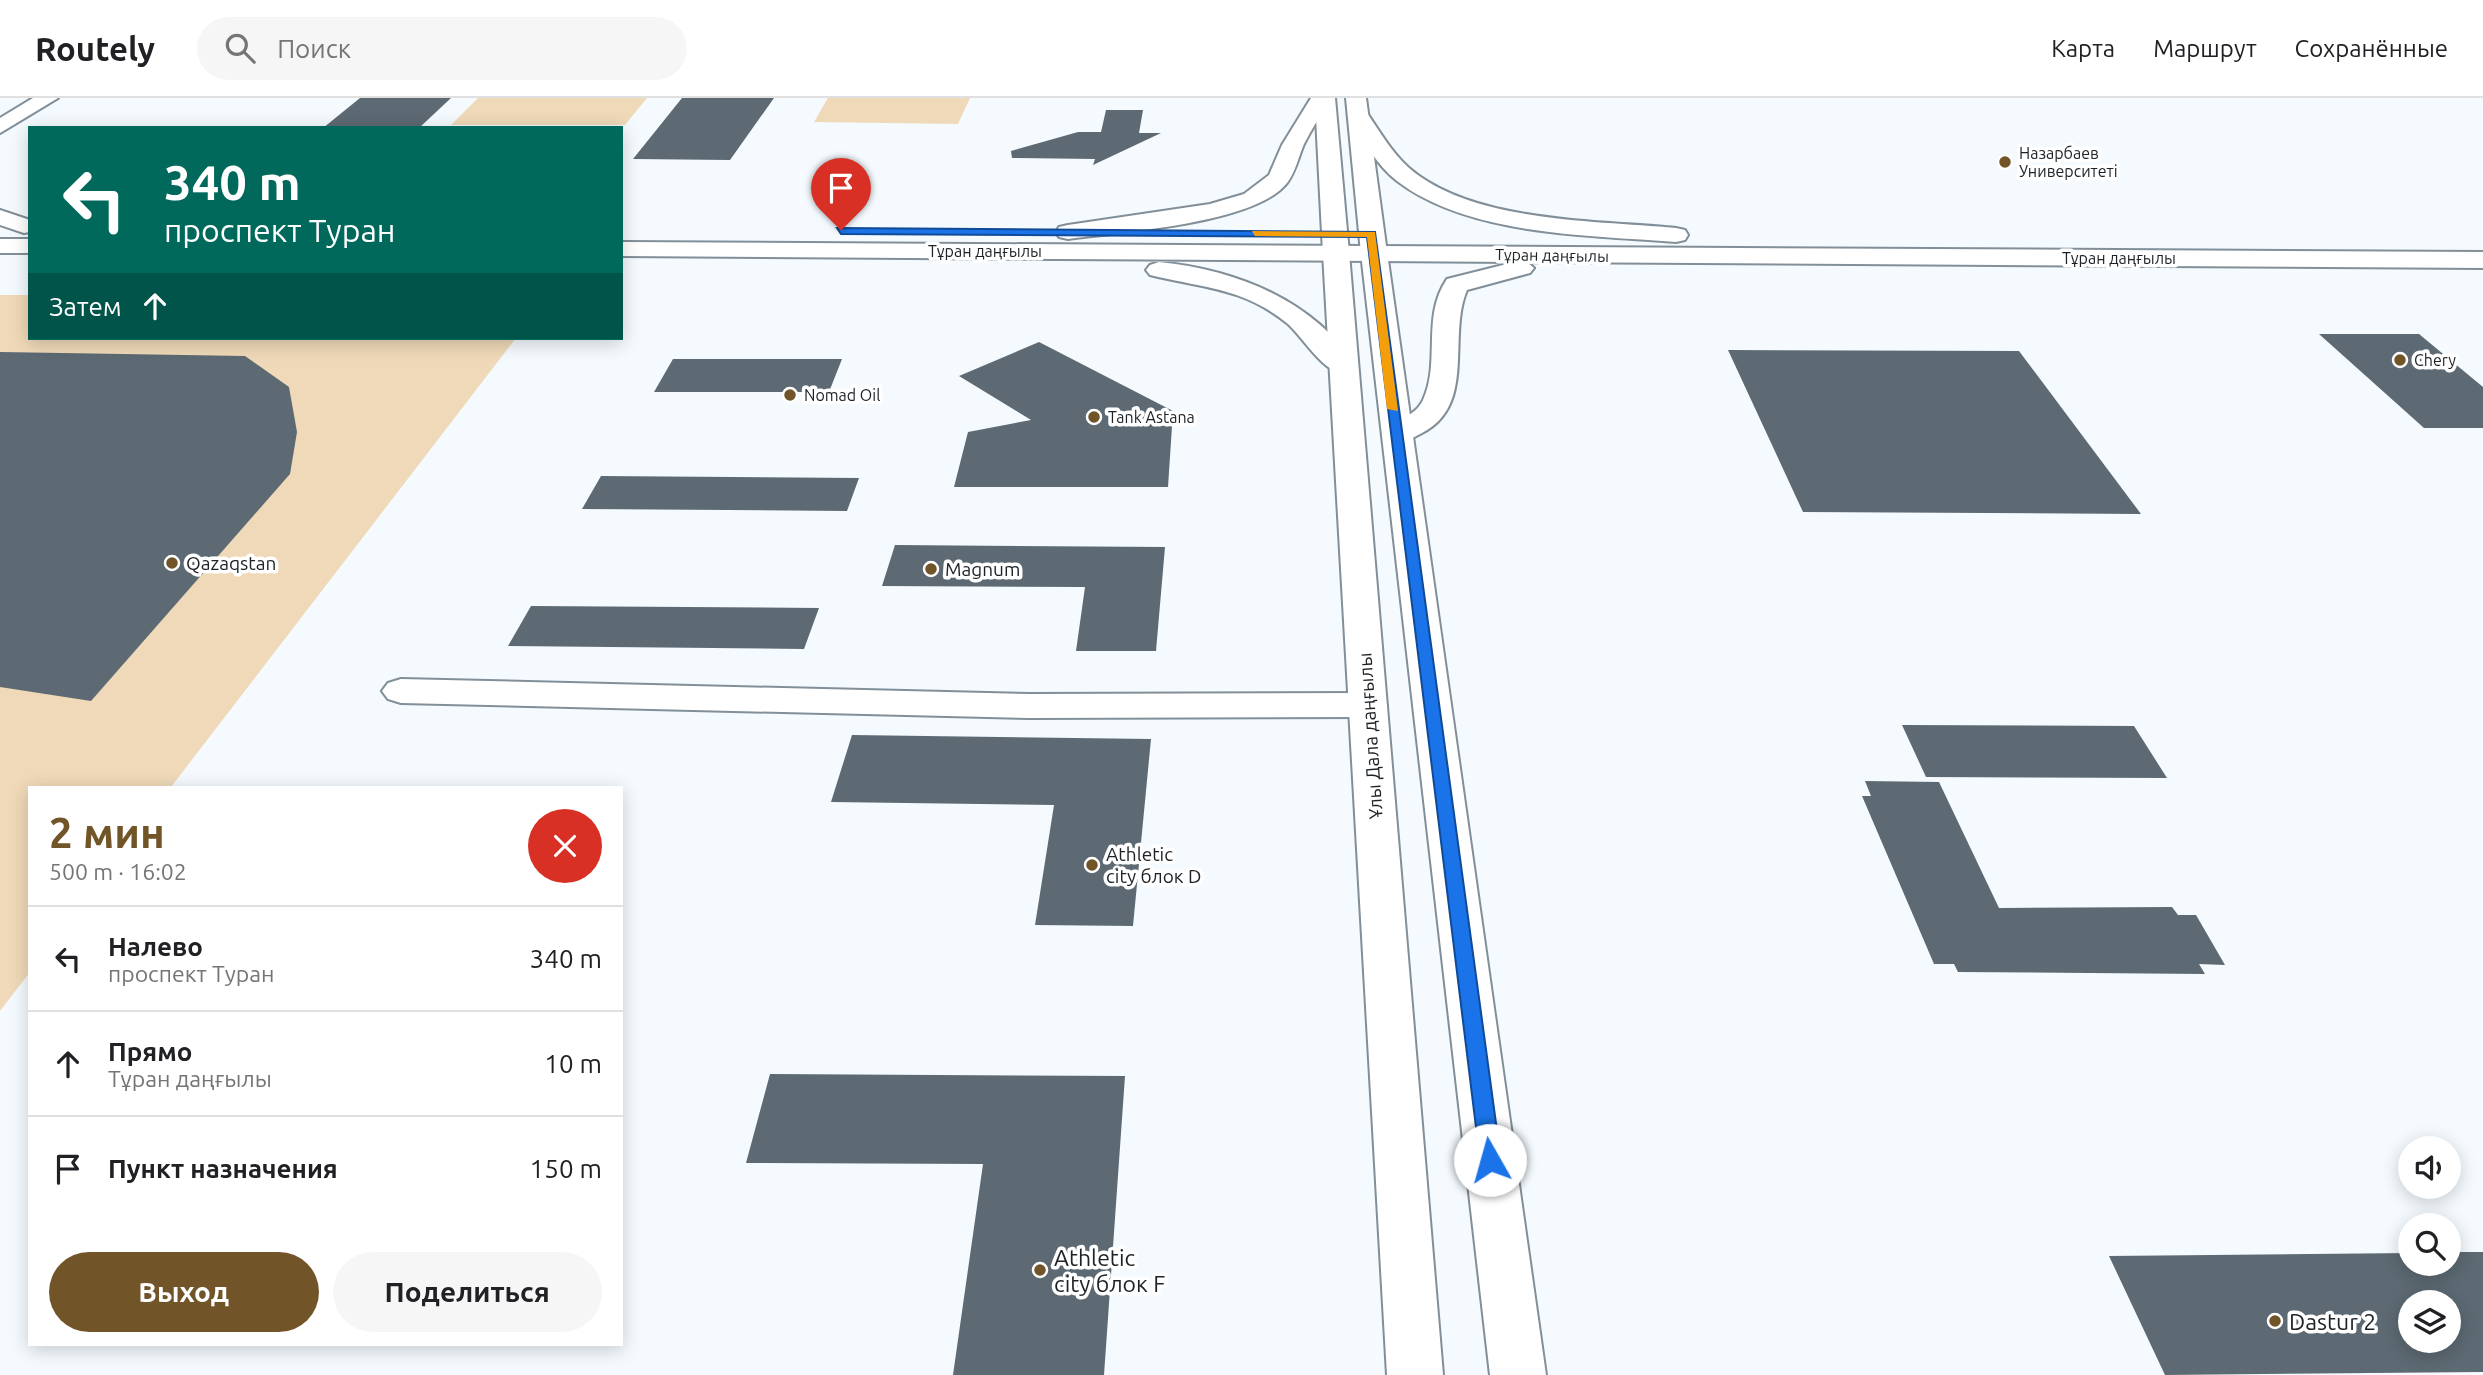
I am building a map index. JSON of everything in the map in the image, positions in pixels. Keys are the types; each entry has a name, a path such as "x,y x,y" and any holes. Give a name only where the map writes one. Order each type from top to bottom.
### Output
{"main road":[{"path":"0,127 48,98"},
{"path":"1068,232 1233,207 1254,197 1269,188 1283,172 1292,146 1323,98"},
{"name":"Ұлы Дала даңғылы","path":"1323,98 1397,434 1518,1375"},
{"path":"1358,108 1405,177 1444,199 1498,214 1678,235"},
{"name":"Ұлы Дала даңғылы","path":"1358,108 1354,243 1344,367 1415,1375"},
{"path":"0,218 21,231 0,246"},
{"name":"Тұран даңғылы","path":"623,229 1068,232 1354,243 1585,256 2483,260"},
{"name":"Тұран даңғылы","path":"623,249 1040,251 1678,235 2483,239"},
{"path":"1040,251 1091,263 1188,274 1240,288 1293,316 1344,367"},
{"path":"1397,434 1421,422 1441,399 1444,324 1451,294 1457,285 1473,279 1585,256"},
{"path":"401,691 1029,706 1368,705"}],"shaded area":[{"path":"478,98 647,98 625,125 451,125"},
{"path":"828,98 970,98 958,124 814,122"},
{"name":"Qazaqstan","path":"0,295 28,295 28,340 514,340 172,786 28,786 28,975 0,1011"}],"building":[{"path":"360,98 451,98 421,126 325,126"},
{"path":"682,98 774,98 730,160 633,159"},
{"path":"1106,110 1143,110 1139,133 1161,133 1093,165 1095,159 1012,158 1011,151 1078,132 1101,132"},
{"name":"Chery","path":"2319,334 2419,334 2483,387 2483,428 2424,428"},
{"name":"Tank Astana","path":"1039,342 1173,411 1168,487 954,487 968,432 1031,420 959,376"},
{"path":"1728,350 2019,351 2141,514 1803,512"},
{"path":"0,352 245,356 289,387 297,432 290,474 91,701 0,687"},
{"path":"673,359 842,359 829,392 654,392"},
{"path":"601,476 859,478 847,511 582,509"},
{"path":"895,545 1165,547 1156,651 1076,651 1085,587 882,586"},
{"path":"531,606 819,608 804,649 508,646"},
{"path":"1902,725 2134,726 2167,778 1926,777"},
{"name":"Athletic city блок D","path":"852,735 1151,739 1133,926 1035,925 1054,805 831,802"},
{"path":"1865,781 1939,782 1999,908 2172,907 2178,915 2196,915 2225,965 2199,964 2205,974 1958,972 1954,964 1934,964 1862,796 1871,796"},
{"name":"Athletic city блок F","path":"770,1074 1125,1076 1104,1375 953,1375 983,1164 746,1163"},
{"name":"Dastur 2","path":"2461,1252 2483,1252 2483,1372 2165,1375 2109,1256 2398,1253 2398,1276 2461,1276"}],"slow traffic":[{"path":"1255,233 1372,234 1394,409"}],"place":[{"name":"Назарбаев Университеті","path":"2005,162"},
{"name":"Chery","path":"2400,360"},
{"name":"Nomad Oil","path":"790,395"},
{"name":"Tank Astana","path":"1094,417"},
{"name":"Qazaqstan","path":"172,563"},
{"name":"Magnum","path":"931,569"},
{"name":"Athletic city блок D","path":"1092,865"},
{"name":"Athletic city блок F","path":"1040,1270"},
{"name":"Dastur 2","path":"2275,1321"}],"route":[{"path":"841,230 1372,234 1490,1160"}]}
